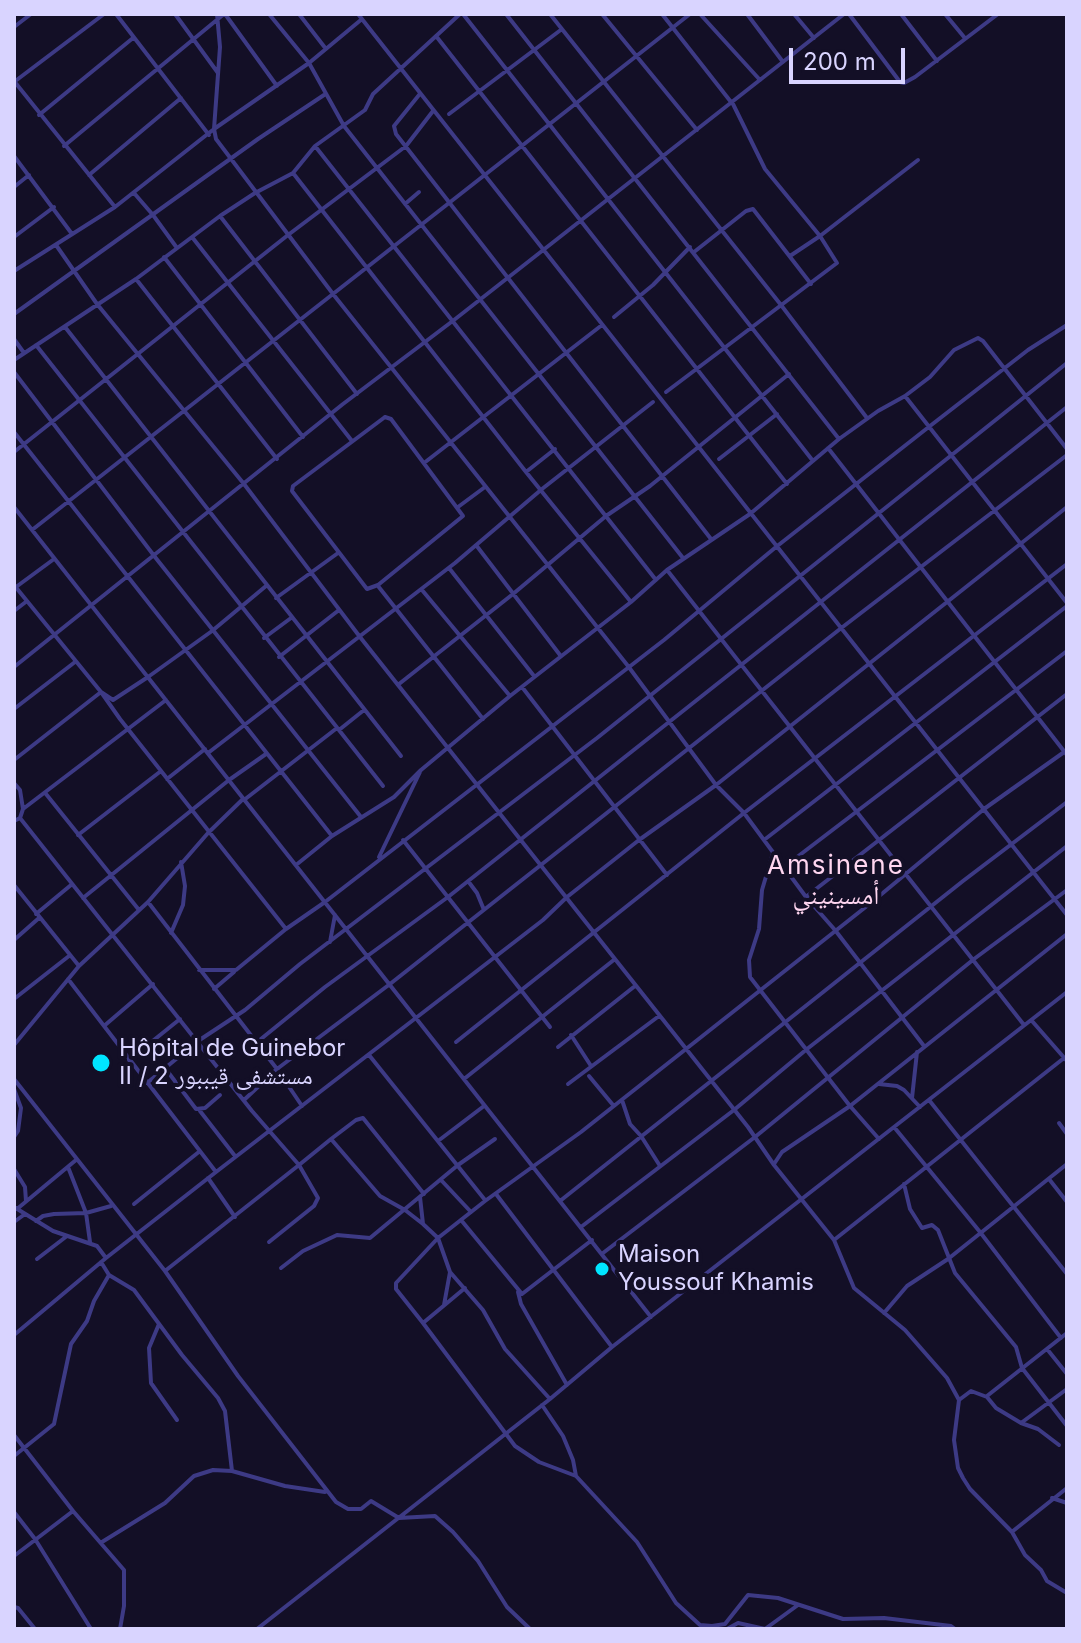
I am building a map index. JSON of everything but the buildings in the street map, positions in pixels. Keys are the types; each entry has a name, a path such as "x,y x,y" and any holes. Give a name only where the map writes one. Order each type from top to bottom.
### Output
{"street":[{"path":"14,27 31,14"},
{"path":"104,14 14,82 115,207"},
{"path":"116,14 209,135"},
{"path":"175,14 219,75"},
{"path":"64,146 224,14 277,86"},
{"path":"269,14 309,63 324,95 344,126 683,558"},
{"path":"299,14 326,49"},
{"path":"14,360 136,279 220,216 293,173 315,146 365,110 373,94 462,14 813,461"},
{"path":"506,14 839,439"},
{"path":"550,14 867,418"},
{"path":"602,14 697,130"},
{"path":"662,14 732,103 765,169 820,236 837,263 666,392"},
{"path":"32,530 690,14"},
{"path":"700,14 760,80"},
{"path":"747,14 783,62"},
{"path":"794,14 814,38"},
{"path":"14,667 357,394 846,14 900,82 904,83 937,61 990,16 998,14"},
{"path":"901,14 937,61"},
{"path":"945,14 964,38"},
{"path":"218,16 216,139 449,443 628,666 716,785 744,813 924,1046"},
{"path":"14,271 115,207 214,129 309,63 360,17 1067,915"},
{"path":"449,114 562,29"},
{"path":"436,36 787,484"},
{"path":"39,115 133,38"},
{"path":"14,314 324,95"},
{"path":"420,95 394,126 396,134 711,539"},
{"path":"89,175 181,98"},
{"path":"14,452 288,235 406,146 433,111"},
{"path":"315,146 656,580"},
{"path":"14,156 72,234"},
{"path":"790,256 918,160"},
{"path":"293,173 631,602"},
{"path":"14,187 29,175"},
{"path":"405,204 419,192"},
{"path":"133,193 177,248"},
{"path":"14,237 54,207"},
{"path":"614,317 692,250 753,209 811,284"},
{"path":"220,216 357,394"},
{"path":"192,237 352,441"},
{"path":"56,245 97,304 244,484 360,637 619,965"},
{"path":"164,257 303,437"},
{"path":"136,279 277,459"},
{"path":"424,463 603,325"},
{"path":"214,989 286,929 375,864 700,611 776,547 1004,368 1067,325"},
{"path":"65,327 401,756"},
{"path":"296,865 332,836 394,797 421,770 534,676 631,602 667,570 750,514 839,439 930,377 954,350 970,340 978,338 983,341 1067,449"},
{"path":"14,339 24,353"},
{"path":"36,345 383,786"},
{"path":"147,1083 574,755 1067,363"},
{"path":"14,372 212,631 361,817"},
{"path":"399,684 606,516 663,476 789,374"},
{"path":"764,840 1067,604 905,396"},
{"path":"167,779 245,726 327,663 653,402"},
{"path":"256,1043 448,897 1067,407"},
{"path":"719,459 777,414"},
{"path":"385,417 424,463 462,512 461,519 378,585 372,589 363,587 292,491 293,486 385,417"},
{"path":"14,432 332,836"},
{"path":"576,1476 529,1457 515,1446 396,1289 396,1283 438,1238 685,1050 984,809 1066,752 993,663 947,599 898,541 828,448"},
{"path":"526,472 555,449"},
{"path":"244,1100 277,1069 1067,455"},
{"path":"458,507 485,487"},
{"path":"14,507 651,1317"},
{"path":"14,1335 106,1258 494,958 639,840 716,785 1067,507"},
{"path":"476,545 560,655"},
{"path":"276,598 338,553"},
{"path":"54,559 15,586 286,929"},
{"path":"456,1042 744,813 1067,564"},
{"path":"449,567 534,676"},
{"path":"667,570 1025,1025"},
{"path":"378,585 483,719"},
{"path":"101,692 113,700 212,631 266,586"},
{"path":"421,589 510,696"},
{"path":"14,611 27,601"},
{"path":"279,657 339,610"},
{"path":"264,638 292,618"},
{"path":"784,867 1067,651"},
{"path":"14,709 75,662"},
{"path":"522,687 667,875"},
{"path":"14,760 101,692"},
{"path":"806,897 1067,694"},
{"path":"23,809 166,700"},
{"path":"14,1045 79,966 148,902 208,833 244,799 364,710"},
{"path":"83,898 229,780 267,754"},
{"path":"375,864 421,770"},
{"path":"78,835 161,771"},
{"path":"14,783 20,790 23,809 20,818 14,821"},
{"path":"46,794 139,910"},
{"path":"560,1201 1067,802"},
{"path":"20,818 299,1165 318,1198 314,1206 269,1242"},
{"path":"403,840 550,1027"},
{"path":"581,1227 1067,846"},
{"path":"773,853 762,890 759,929 749,960 750,977 879,1139"},
{"path":"171,933 183,905 185,886 181,862"},
{"path":"468,881 484,910"},
{"path":"14,885 79,966"},
{"path":"14,940 71,885"},
{"path":"602,1254 755,1137 974,959 1067,890"},
{"path":"148,902 302,1106"},
{"path":"330,942 335,915"},
{"path":"595,931 834,1240 854,1288 905,1330 926,1351 954,1388 959,1400 954,1440 958,1468 970,1489 1012,1532 1025,1555 1041,1570 1047,1581 1067,1593"},
{"path":"774,1165 782,1152 850,1106 996,987 1067,934"},
{"path":"14,999 70,956"},
{"path":"464,1079 615,959"},
{"path":"199,970 236,970"},
{"path":"68,979 216,1172"},
{"path":"104,1026 153,984"},
{"path":"558,1047 635,986"},
{"path":"257,1629 612,1347 1067,993"},
{"path":"568,1084 659,1016"},
{"path":"129,1060 180,1019"},
{"path":"834,1240 1066,1060 1031,1020"},
{"path":"571,1035 591,1066"},
{"path":"912,1098 917,1051"},
{"path":"369,1055 485,1201"},
{"path":"165,1068 236,1156"},
{"path":"589,1076 613,1105"},
{"path":"14,1084 21,1108 18,1131 14,1137"},
{"path":"14,1084 165,1271 238,1376 340,1506 361,1509 371,1501 399,1518 435,1516 478,1561 507,1607 530,1629"},
{"path":"877,1084 897,1086 920,1107"},
{"path":"200,1111 220,1095"},
{"path":"622,1098 630,1124 660,1166"},
{"path":"929,1100 1067,1274"},
{"path":"438,1141 485,1105"},
{"path":"165,1271 331,1139 363,1118 422,1196 423,1224"},
{"path":"1059,1123 1067,1134"},
{"path":"894,1127 1061,1338"},
{"path":"331,1139 380,1196 405,1210 438,1238 450,1272 483,1310 505,1349 550,1399"},
{"path":"281,1268 303,1251 337,1235 370,1238 458,1165 495,1139"},
{"path":"134,1204 200,1151"},
{"path":"76,1160 16,1208 67,1236 90,1242 100,1248 106,1258"},
{"path":"884,1313 907,1286 948,1259 1067,1164"},
{"path":"68,1167 86,1213 90,1242"},
{"path":"14,1169 25,1187 26,1201"},
{"path":"208,1178 235,1217"},
{"path":"1049,1178 1067,1202"},
{"path":"441,1180 471,1212"},
{"path":"904,1184 910,1209 922,1228 932,1225 938,1230 955,1273 1016,1347 1022,1368 1067,1426"},
{"path":"496,1194 612,1347"},
{"path":"36,1221 43,1216 86,1213 112,1206"},
{"path":"14,1222 25,1214"},
{"path":"461,1220 518,1292 521,1304 567,1385"},
{"path":"37,1259 67,1236"},
{"path":"518,1292 525,1293 592,1240"},
{"path":"101,1262 109,1275 134,1290 218,1398 225,1411 232,1471"},
{"path":"444,1305 450,1272"},
{"path":"14,1456 54,1424 71,1344 87,1321 109,1275"},
{"path":"423,1323 465,1288"},
{"path":"159,1324 149,1348 151,1383 177,1420"},
{"path":"987,1397 1067,1333"},
{"path":"1047,1349 1067,1374"},
{"path":"1021,1423 1067,1389"},
{"path":"959,1400 971,1391 987,1397 996,1408 1038,1429 1059,1445"},
{"path":"542,1405 563,1436 576,1476 637,1542 676,1603 700,1625 725,1624 748,1595 778,1598 843,1619 902,1620 955,1629"},
{"path":"14,1435 124,1570 124,1606 120,1629"},
{"path":"102,1542 165,1503 194,1476 213,1470 232,1471 285,1486 327,1492"},
{"path":"1012,1532 1067,1488"},
{"path":"1052,1498 1067,1503"},
{"path":"14,1556 73,1511"},
{"path":"14,1512 35,1539 91,1629"},
{"path":"727,1629 738,1623 765,1629 798,1605"},
{"path":"14,1607 35,1629"},
{"path":"899,1629 902,1620"}],"place":[{"name":"Hôpital de Guinebor II / مستشفى قيببور 2","path":"101,1063"},
{"name":"Maison Youssouf Khamis","path":"602,1269"}],"district":[{"name":"Amsinene أمسينيني","path":"836,881"}]}
